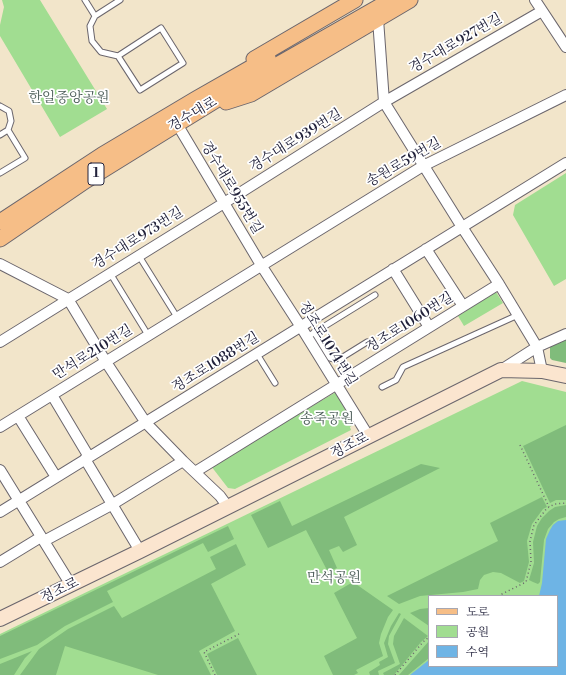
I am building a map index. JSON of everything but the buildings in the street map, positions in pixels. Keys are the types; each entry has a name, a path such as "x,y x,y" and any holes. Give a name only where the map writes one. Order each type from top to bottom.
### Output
{"main road":[{"path":"196,98 204,88 355,0"},
{"name":"경수대로","path":"0,222 102,155 196,98 374,0"},
{"name":"경수대로","path":"0,239 85,181 177,124 391,0"},
{"path":"195,114 251,94 410,0"},
{"path":"30,218 28,215 29,213 44,204 50,189"}],"street":[{"path":"535,0 566,47"},
{"name":"경수대로927번길","path":"384,102 542,11"},
{"path":"378,19 384,102 537,346 542,371"},
{"name":"송원로59번길","path":"261,265 423,166 566,95"},
{"name":"경수대로939번길","path":"224,204 384,102"},
{"name":"경수대로955번길","path":"177,124 261,265"},
{"path":"301,327 566,163"},
{"name":"경수대로973번길","path":"0,342 224,204"},
{"path":"426,249 463,306"},
{"path":"0,264 68,299 106,362 146,422 183,461 220,496 228,507"},
{"name":"만석로210번길","path":"0,427 261,265"},
{"name":"정조로1074번길","path":"261,265 301,327 311,334 336,385 368,437"},
{"path":"393,269 429,328"},
{"name":"정조로1060번길","path":"336,385 499,284"},
{"name":"정조로1088번길","path":"0,512 301,327"},
{"path":"501,370 537,346 566,334"},
{"name":"정조로","path":"0,619 140,551 501,370 542,371 566,376"},
{"path":"195,472 336,385"},
{"name":"만석로210번길","path":"52,395 87,458"},
{"path":"18,416 56,477"},
{"path":"87,458 140,551"},
{"path":"0,562 113,504 183,461"},
{"path":"1,475 19,500 71,585"}],"lane":[{"path":"84,0 95,16"},
{"path":"118,56 161,28 183,63 140,90 118,56 101,52 92,41 90,26 95,16 120,0"},
{"path":"0,106 9,111 11,121 8,130 0,135"},
{"path":"0,174 25,158 8,130"},
{"path":"139,256 177,317"},
{"name":"만석로210번길","path":"110,273 148,335"},
{"path":"367,342 338,360 330,358 311,334 374,295"},
{"path":"382,387 396,380 403,367 518,315"},
{"path":"257,354 275,384"}],"path":[{"path":"520,445 549,507"},
{"path":"500,595 526,582 531,562 530,541 534,524 549,507 555,504 566,503"},
{"path":"215,675 204,652 239,634"},
{"path":"395,675 428,638"}],"green space":[{"name":"한일중앙공원","path":"2,0 40,0 107,109 60,137 0,36 0,25 4,7"},
{"path":"566,173 566,279 554,286 513,215 515,205"},
{"path":"496,292 503,303 464,326 458,316"},
{"path":"566,338 566,363 552,360 550,358 550,347"},
{"name":"만석공원","path":"522,381 566,392 566,675 0,675 0,634"},
{"name":"송죽공원","path":"336,392 353,425 350,427 351,430 235,489 228,488 211,466"},
{"path":"566,425 566,500 556,500 550,503 523,446"},
{"path":"421,464 440,468 344,517 357,545 343,552 339,546 329,550 337,568 328,572 306,530 268,548 251,515 280,501 292,526"},
{"path":"542,497 547,507 543,509 532,524 527,541 529,562 524,581 520,583 501,573 493,572 484,575 480,580 478,589 420,596 399,604 387,596 498,541 490,523"},
{"path":"566,505 566,517 554,522 548,529 544,540 540,582 538,584 529,580 534,563 533,542 537,526 549,511 555,507"},
{"path":"228,526 234,539 208,552 203,543 107,591 113,602 65,626 37,645 0,659 0,636"},
{"path":"236,544 246,565 211,584 235,631 199,651 211,675 158,675 65,646 56,675 20,675 39,649 68,629 114,606 122,618 216,569 210,557"},
{"path":"353,582 393,610 388,617 379,643 383,656 356,670 358,673 354,675 333,675 324,656 357,638 334,593"},
{"path":"428,608 428,625 410,613 420,609"},
{"path":"399,613 401,614 389,636 388,644 395,663 378,671 379,675 370,675 369,672 380,665 379,662 388,657 384,643 391,626"},
{"path":"404,618 428,636 421,642 394,675 384,675 383,673 400,664 393,644 394,636"},
{"path":"238,638 257,675 217,675 207,654"},
{"path":"428,642 428,659 408,675 399,675"},
{"path":"32,651 25,658 14,675 0,675 0,664"}],"water":[{"path":"566,520 566,675 410,675 428,661 428,667 558,667 558,595 539,595 542,583 546,539 553,525 558,521"}]}
